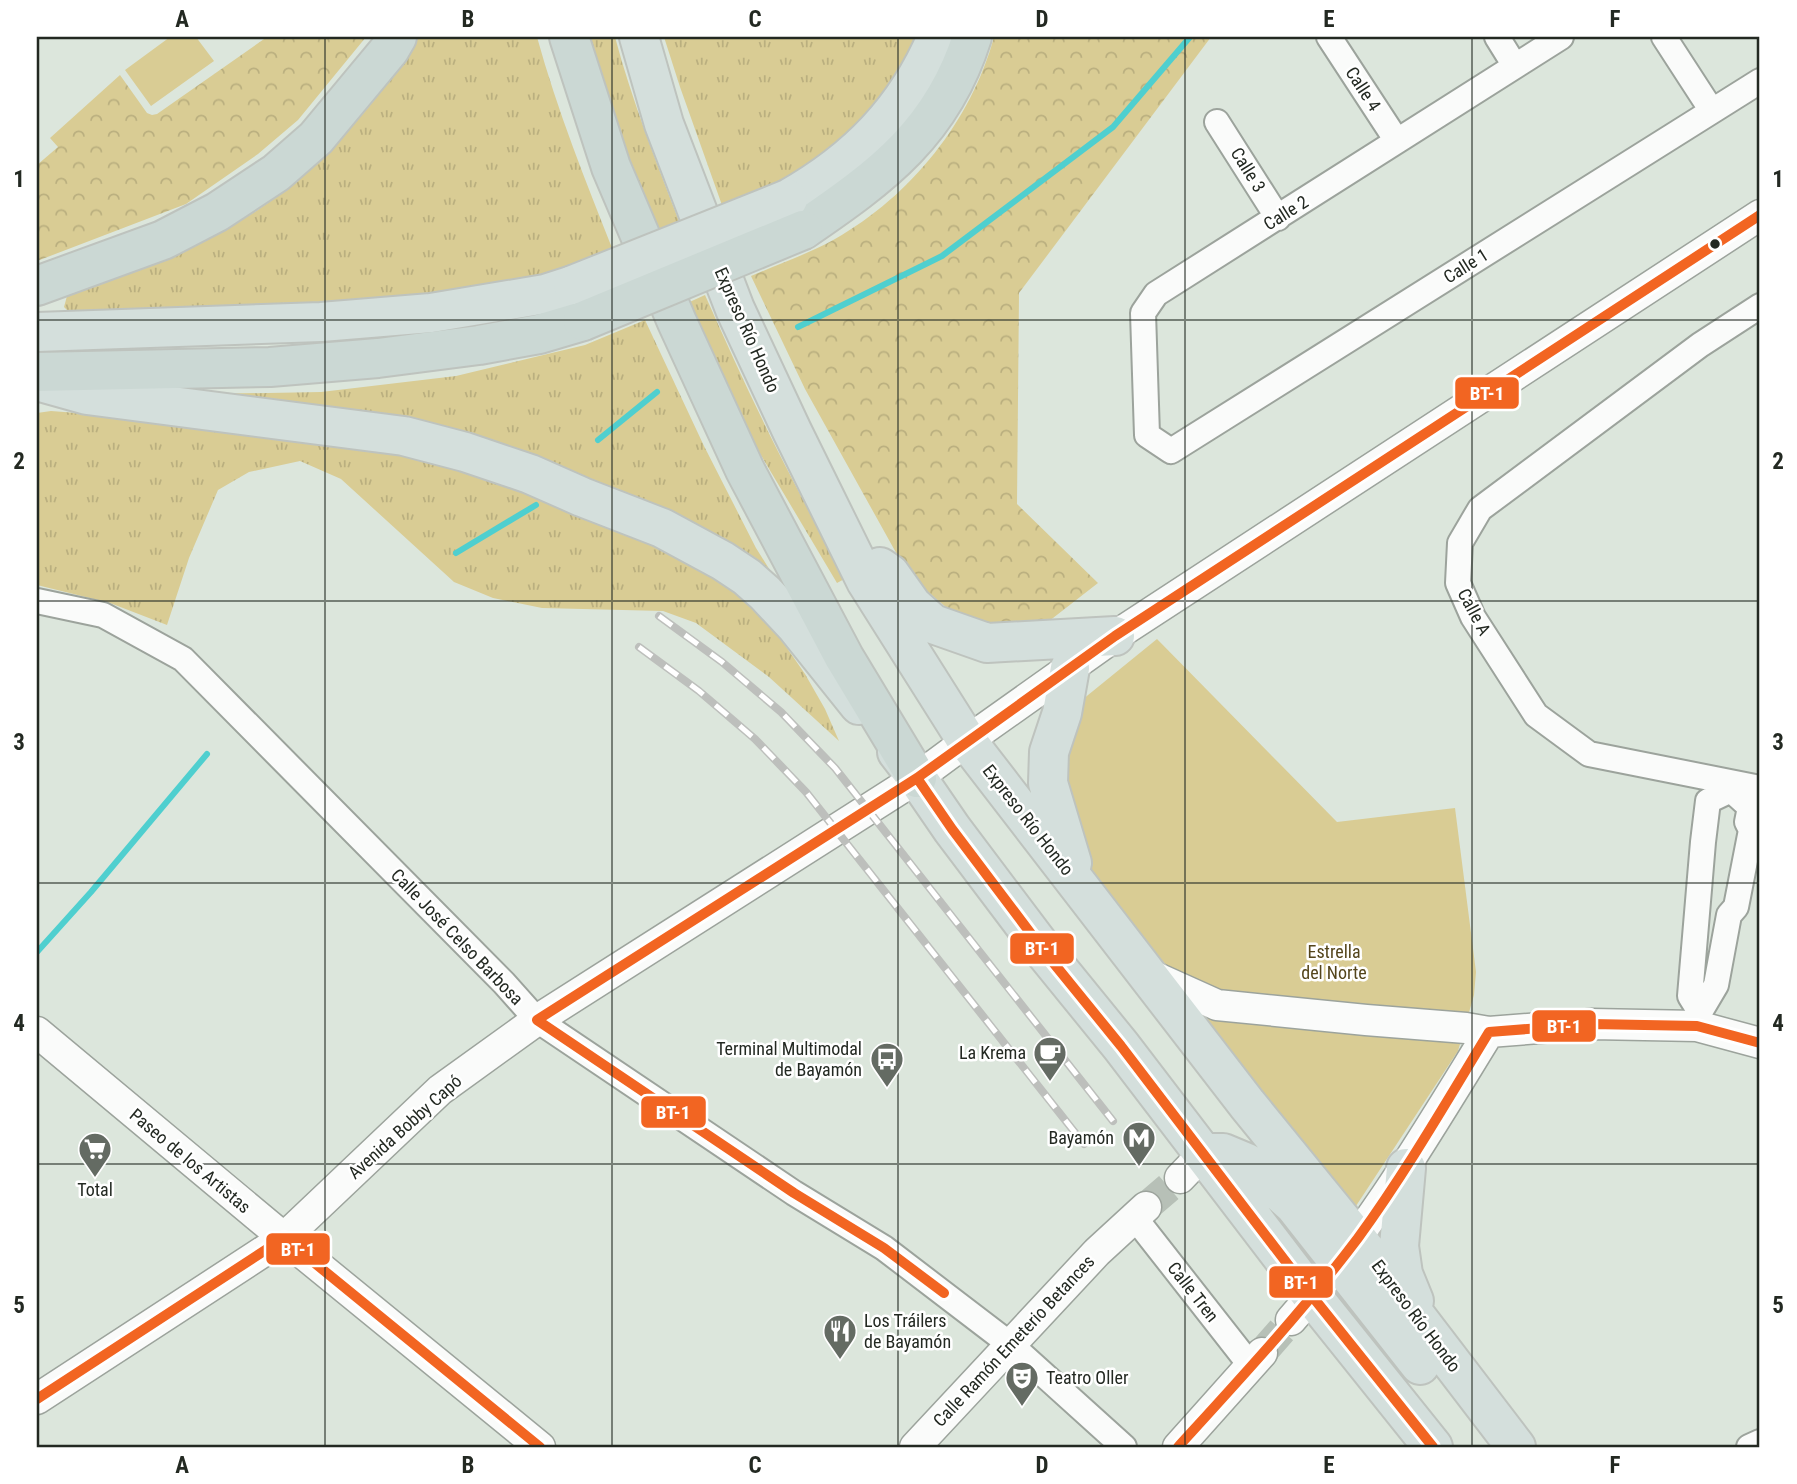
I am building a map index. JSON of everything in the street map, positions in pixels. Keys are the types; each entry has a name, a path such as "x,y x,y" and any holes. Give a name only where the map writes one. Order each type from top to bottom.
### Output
{"highway":[{"path":"37,286 163,240 217,212 276,173 316,138 397,37"},
{"path":"569,37 611,167 677,322 740,458 844,657 918,778 952,829 1047,956 1121,1046 1192,1165 1302,1308 1433,1447"},
{"name":"Expreso Río Hondo","path":"639,37 664,124 735,309 866,581 967,741 1247,1104 1348,1250 1425,1329 1516,1447"},
{"path":"796,214 808,188 840,166 884,125 918,75 937,37"},
{"path":"37,372 270,367 378,358 540,334 578,303 863,188 918,137 946,96 972,37"},
{"path":"37,332 321,322 432,313 545,294 578,303"},
{"path":"37,344 116,329"},
{"path":"37,381 87,395 404,436 465,452 530,474 662,528 723,561 765,593 795,625 918,778"},
{"path":"849,546 890,574 912,605 933,624 987,643 1115,636"},
{"path":"1070,668 1062,713 1049,752 1048,783 1079,886"},
{"path":"1192,1165 1223,1153 1247,1163 1348,1250 1483,1447"},
{"path":"1406,1168 1399,1245 1401,1264 1425,1329"}],"street":[{"name":"Calle 4","path":"1329,37 1398,141"},
{"path":"1497,37 1516,66"},
{"name":"Calle 2","path":"1171,451 1147,435 1143,313 1156,294 1561,37"},
{"path":"1664,37 1712,111"},
{"name":"Calle 1","path":"1171,451 1760,83"},
{"name":"Calle 3","path":"1217,122 1278,218"},
{"name":"Avenida Bobby Capó","path":"37,1399 284,1238 440,1090 537,1020 918,778 1115,636 1760,215"},
{"name":"Calle A","path":"1760,306 1700,345 1480,509 1460,543 1458,583 1474,617 1536,715 1589,754 1732,786 1760,788"},
{"name":"Calle José Celso Barbosa","path":"37,601 103,615 183,659 504,983 537,1020 794,1194 884,1248 1011,1345 1124,1447"},
{"path":"1732,786 1750,807 1747,822 1751,830 1736,907 1729,915 1716,985 1699,1019 1690,996 1708,801 1732,786"},
{"path":"1146,972 1217,1005 1489,1032 1699,1019 1760,1043"},
{"path":"1302,1308 1348,1250 1406,1168 1489,1032"},
{"name":"Paseo de los Artistas","path":"46,1040 540,1447"},
{"name":"Calle Ramón Emeterio Betances","path":"915,1447 1097,1252 1140,1212"},
{"name":"Calle Tren","path":"1140,1212 1256,1359"},
{"path":"1178,1447 1256,1359"},
{"path":"1749,1447 1760,1443"}],"green space":[{"path":"170,37 196,37 214,61 151,106 125,70"},
{"path":"267,37 366,37 298,120 258,154 186,204 37,261 37,165 58,147 50,138 120,75 147,113 157,114"},
{"path":"417,37 537,37 563,119 614,253 557,277 467,296 72,315 64,307 67,296 78,290 174,256 249,216 272,200 314,165 352,126 387,83"},
{"path":"582,37 615,37 637,109 681,226 656,236"},
{"path":"664,37 918,37 911,55 855,134 796,176 723,208"},
{"path":"994,37 1211,37 1019,293 1017,504 1098,583 1044,625 999,630 947,608 909,576 805,389 751,276 835,239 889,201 913,178 954,126 984,68"},
{"path":"705,295 772,439 808,509 848,577 837,583 740,420 683,305"},
{"path":"645,320 704,446 756,548 793,607 672,524 204,394 321,392 456,376 585,345"},
{"path":"51,411 168,420 441,460 582,511 695,564 746,599 778,635 805,674 839,741 769,677 696,623 663,611 542,608 493,598 454,582 341,479 300,461 249,472 218,490 189,558 167,625 110,603 37,585 37,413"},
{"name":"Estrella del Norte","path":"1157,639 1337,822 1455,808 1476,972 1474,995 1458,1051 1352,1212 1132,934 1078,852 1059,769 1077,704"}],"waterway":[{"path":"798,327 942,256 1113,127 1190,37"},
{"path":"598,440 657,392"},
{"path":"456,553 536,505"},
{"path":"37,952 207,754"}],"tunnel":[{"path":"1146,1207 1180,1178"},
{"path":"1262,1353 1291,1320"}],"railway":[{"path":"659,616 722,662 781,712 835,768 1113,1121"},
{"path":"639,647 699,691 755,739 806,792 1084,1144"}],"transit line":[{"name":"BT-1","path":"944,1293 884,1248 794,1193 537,1020 917,778 1115,636 1760,215"},
{"name":"BT-1","path":"917,778 1047,955 1433,1447"},
{"name":"BT-1","path":"1178,1447 1293,1318 1358,1238 1409,1162 1489,1032 1592,1024 1697,1026 1760,1043"},
{"name":"BT-1","path":"37,1399 284,1238 540,1447"}],"place":[{"name":"La Krema","path":"1050,1083"},
{"name":"Terminal Multimodal de Bayamón","path":"887,1089"},
{"name":"Bayamón","path":"1139,1168"},
{"name":"Total","path":"95,1179"},
{"name":"Los Tráilers de Bayamón","path":"840,1361"},
{"name":"Teatro Oller","path":"1022,1408"}]}
